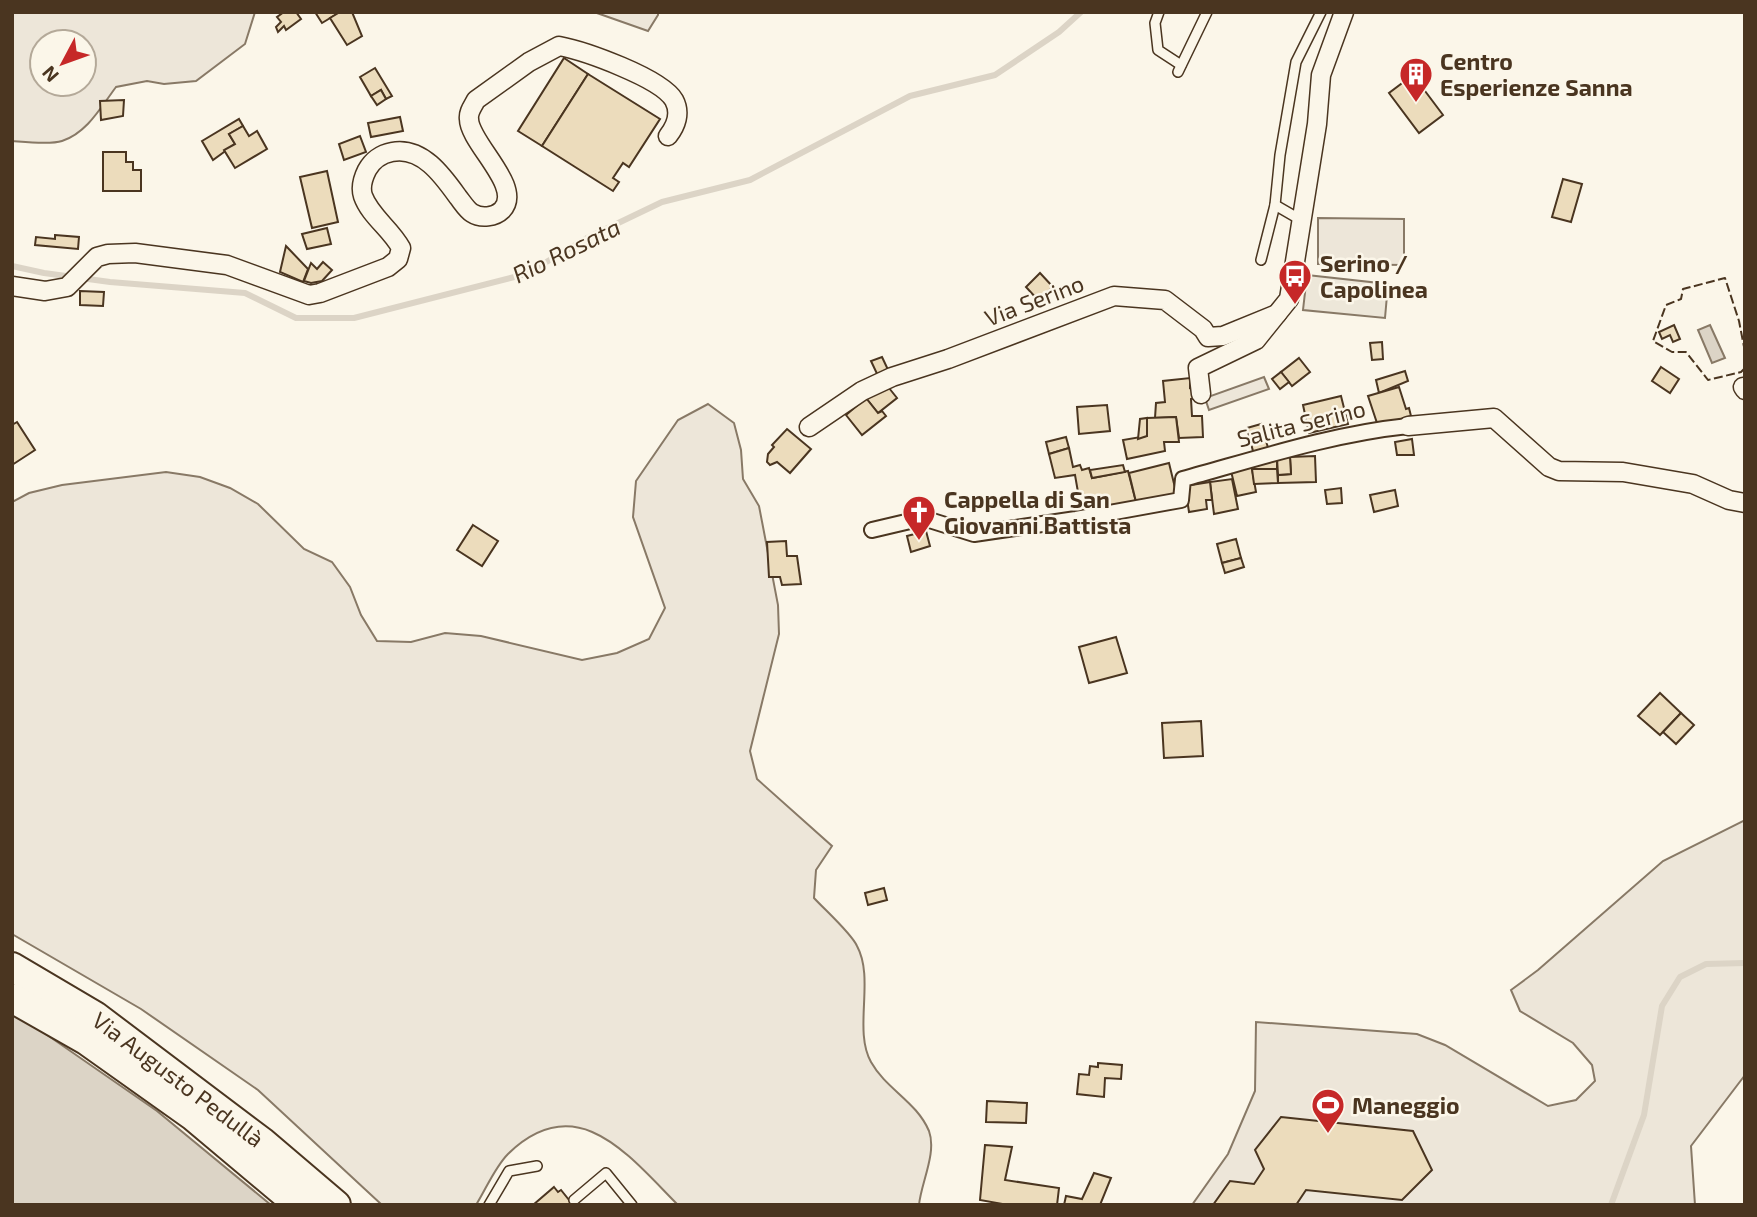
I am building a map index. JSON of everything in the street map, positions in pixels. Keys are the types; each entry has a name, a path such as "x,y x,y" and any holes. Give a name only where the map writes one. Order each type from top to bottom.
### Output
{"main road":[{"name":"Via Augusto Pedullà","path":"12,967 95,1016 262,1142 336,1205"},
{"name":"Via Augusto Pedullà","path":"12,998 86,1040 193,1116 299,1205"}],"street":[{"path":"1201,394 1198,368 1256,340 1289,299 1317,124 1321,75 1344,12"},
{"path":"12,286 45,291 67,287 97,257 108,254 135,253 227,265 309,295 388,267 398,259 401,248 363,196 362,183 372,163 387,153 414,153 426,160 472,214 489,217 502,211 506,194 503,182 499,170 471,131 468,118 471,109 476,100 529,62 559,46 598,57 654,83 668,93 676,106 677,118 675,127 668,136"},
{"name":"Via Serino","path":"809,427 862,391 892,377 948,359 1114,296 1164,300 1203,329 1208,337 1223,336 1277,314"},
{"name":"Salita Serino","path":"872,530 923,518 974,534 1076,519 1181,500 1182,480 1271,454 1362,432 1494,418 1549,467 1559,471 1623,472 1693,484 1729,500 1745,503"}],"lane":[{"path":"1158,12 1155,23 1158,50 1180,68 1207,12"},
{"path":"1261,260 1275,205 1280,155 1296,62 1321,12"},
{"path":"1275,205 1301,220"},
{"path":"489,1205 509,1171 537,1166"},
{"path":"574,1200 606,1173 632,1205"}],"shaded area":[{"path":"12,12 255,12 245,44 196,81 164,84 147,81 116,87 93,119 79,132 62,141 12,141"},
{"path":"594,12 658,12 658,15 648,31"},
{"path":"1318,218 1404,219 1404,265 1318,264"},
{"path":"1307,275 1388,284 1385,318 1303,310"},
{"path":"1710,325 1725,358 1712,363 1698,330"},
{"path":"1264,377 1269,389 1209,410 1205,398"},
{"path":"708,404 734,423 741,450 743,479 759,506 778,605 779,634 750,751 757,779 832,846 816,870 814,898 849,935 862,959 864,1035 871,1062 877,1072 917,1112 929,1131 930,1158 919,1205 678,1205 621,1150 600,1136 579,1128 557,1127 533,1135 508,1154 476,1205 382,1205 258,1090 141,1009 12,934 12,502 29,493 62,485 166,472 200,477 230,488 258,504 304,549 332,562 350,587 361,615 377,641 411,642 445,633 481,636 582,660 617,653 649,639 665,608 633,517 636,481 678,420"},
{"path":"1745,820 1745,1075 1691,1146 1695,1205 1192,1205 1228,1154 1255,1091 1256,1022 1417,1034 1445,1045 1548,1106 1576,1100 1595,1081 1592,1065 1573,1043 1520,1011 1511,990 1538,970 1663,861"},
{"path":"12,1014 27,1021 157,1111 271,1205 13,1205"}],"building":[{"path":"284,12 296,12 301,19 286,30 284,26 278,32 276,27 281,22 277,17"},
{"path":"315,12 340,12 322,23"},
{"path":"340,12 352,12 362,36 347,45 330,18"},
{"path":"564,58 588,74 542,146 518,131"},
{"path":"375,68 392,96 386,99 381,90 371,96 360,77"},
{"path":"588,74 660,119 629,167 623,163 613,178 619,182 613,191 542,146"},
{"name":"Centro Esperienze Sanna","path":"1413,75 1443,115 1419,133 1389,93"},
{"path":"381,90 386,99 377,105 371,96"},
{"path":"124,100 123,116 101,120 100,101"},
{"path":"400,117 403,131 371,137 368,123"},
{"path":"239,119 243,126 229,134 235,144 213,160 202,141"},
{"path":"243,126 249,136 257,131 267,149 235,168 224,150 235,144 229,134"},
{"path":"360,136 366,152 344,160 339,144"},
{"path":"103,152 126,152 126,162 133,162 133,170 141,170 141,191 103,191"},
{"path":"327,171 338,222 312,228 300,177"},
{"path":"1563,179 1582,184 1571,222 1552,217"},
{"path":"327,228 331,244 307,249 302,234"},
{"path":"55,235 79,237 78,249 35,245 36,237 55,239"},
{"path":"286,246 308,269 303,282 280,272"},
{"path":"323,262 332,270 322,281 304,281 311,263 317,269"},
{"path":"1040,273 1053,287 1038,300 1026,287"},
{"path":"80,291 104,292 103,306 80,305"},
{"path":"1674,325 1680,339 1673,342 1670,335 1662,339 1659,332"},
{"path":"1382,342 1383,359 1372,360 1370,343"},
{"path":"882,357 890,374 879,378 871,361"},
{"path":"1299,358 1310,372 1292,386 1281,372"},
{"path":"1661,367 1679,379 1670,393 1652,381"},
{"path":"1405,371 1408,381 1379,393 1376,380"},
{"path":"1281,372 1289,382 1280,389 1272,379"},
{"path":"1190,378 1190,388 1194,387 1195,398 1191,399 1192,416 1202,416 1203,437 1179,438 1176,417 1155,418 1156,403 1165,402 1163,381"},
{"path":"885,383 897,398 878,413 866,398"},
{"path":"1399,387 1411,416 1378,426 1368,396"},
{"path":"1341,396 1348,424 1309,433 1303,405"},
{"path":"866,398 878,413 882,411 886,416 862,435 846,415"},
{"path":"1107,405 1110,431 1079,434 1077,407"},
{"path":"1176,417 1179,442 1164,442 1165,451 1127,459 1123,440 1147,436 1147,418"},
{"path":"1147,418 1147,436 1138,439 1140,419"},
{"path":"17,422 35,450 12,465 12,425"},
{"path":"1261,424 1269,451 1254,455 1247,428"},
{"path":"787,429 811,449 790,473 777,462 770,465 767,462 768,454 774,447 772,445"},
{"path":"1066,437 1069,448 1049,454 1046,442"},
{"path":"1412,439 1414,455 1397,455 1395,442"},
{"path":"1069,448 1073,467 1080,465 1082,470 1089,468 1092,478 1128,471 1137,506 1082,515 1075,475 1055,478 1049,454"},
{"path":"1315,456 1316,482 1278,483 1278,475 1291,474 1290,457"},
{"path":"1290,457 1291,474 1278,475 1277,458"},
{"path":"1277,458 1277,469 1252,469 1256,492 1237,496 1231,471"},
{"path":"1169,463 1177,496 1137,506 1129,473"},
{"path":"1123,465 1125,472 1092,478 1090,470"},
{"path":"1252,469 1277,469 1278,483 1254,484"},
{"path":"1232,479 1238,509 1214,514 1210,482"},
{"path":"1210,482 1212,500 1206,500 1207,509 1189,512 1185,486"},
{"path":"1341,488 1342,503 1327,504 1325,490"},
{"path":"1395,490 1398,506 1374,512 1370,495"},
{"path":"473,525 498,541 482,566 457,550"},
{"name":"Cappella di San Giovanni Battista","path":"926,531 930,546 911,552 907,536"},
{"path":"1236,539 1241,558 1222,563 1217,544"},
{"path":"786,541 787,556 797,556 801,584 782,585 780,577 769,577 767,542"},
{"path":"1241,558 1244,567 1225,573 1222,563"},
{"path":"1116,637 1127,673 1089,683 1079,647"},
{"path":"1660,693 1681,713 1660,735 1638,716"},
{"path":"1681,713 1694,725 1676,744 1663,732"},
{"path":"1201,721 1203,756 1164,758 1162,723"},
{"path":"884,888 887,900 868,905 865,893"},
{"path":"1098,1063 1122,1065 1121,1079 1105,1078 1104,1097 1077,1094 1079,1074 1089,1075 1090,1066 1098,1067"},
{"path":"987,1101 1027,1103 1026,1123 986,1122"},
{"name":"Maneggio","path":"1281,1117 1413,1131 1432,1170 1402,1200 1306,1190 1296,1205 1213,1205 1230,1181 1254,1184 1264,1169 1255,1150"},
{"path":"985,1145 1012,1147 1005,1180 1059,1188 1057,1205 1008,1205 980,1200"},
{"path":"1094,1173 1111,1178 1100,1205 1064,1205 1066,1196 1082,1199"},
{"path":"554,1187 558,1192 561,1190 573,1205 533,1205"}],"waterway":[{"name":"Rio Rosata","path":"12,266 110,282 245,293 296,318 354,318 526,274 587,238 662,202 750,180 910,96 995,75 1059,32 1081,12"},
{"path":"1611,1205 1644,1115 1662,1006 1680,977 1706,964 1745,963"}],"fence":[{"path":"1745,352 1739,321 1725,278 1683,289 1681,299 1666,305 1653,341 1672,352 1686,352 1708,380 1741,372 1745,368"}],"place":[{"name":"Centro Esperienze Sanna","path":"1416,104"},
{"name":"Serino / Capolinea","path":"1295,306"},
{"name":"Cappella di San Giovanni Battista","path":"919,542"},
{"name":"Maneggio","path":"1328,1135"}]}
